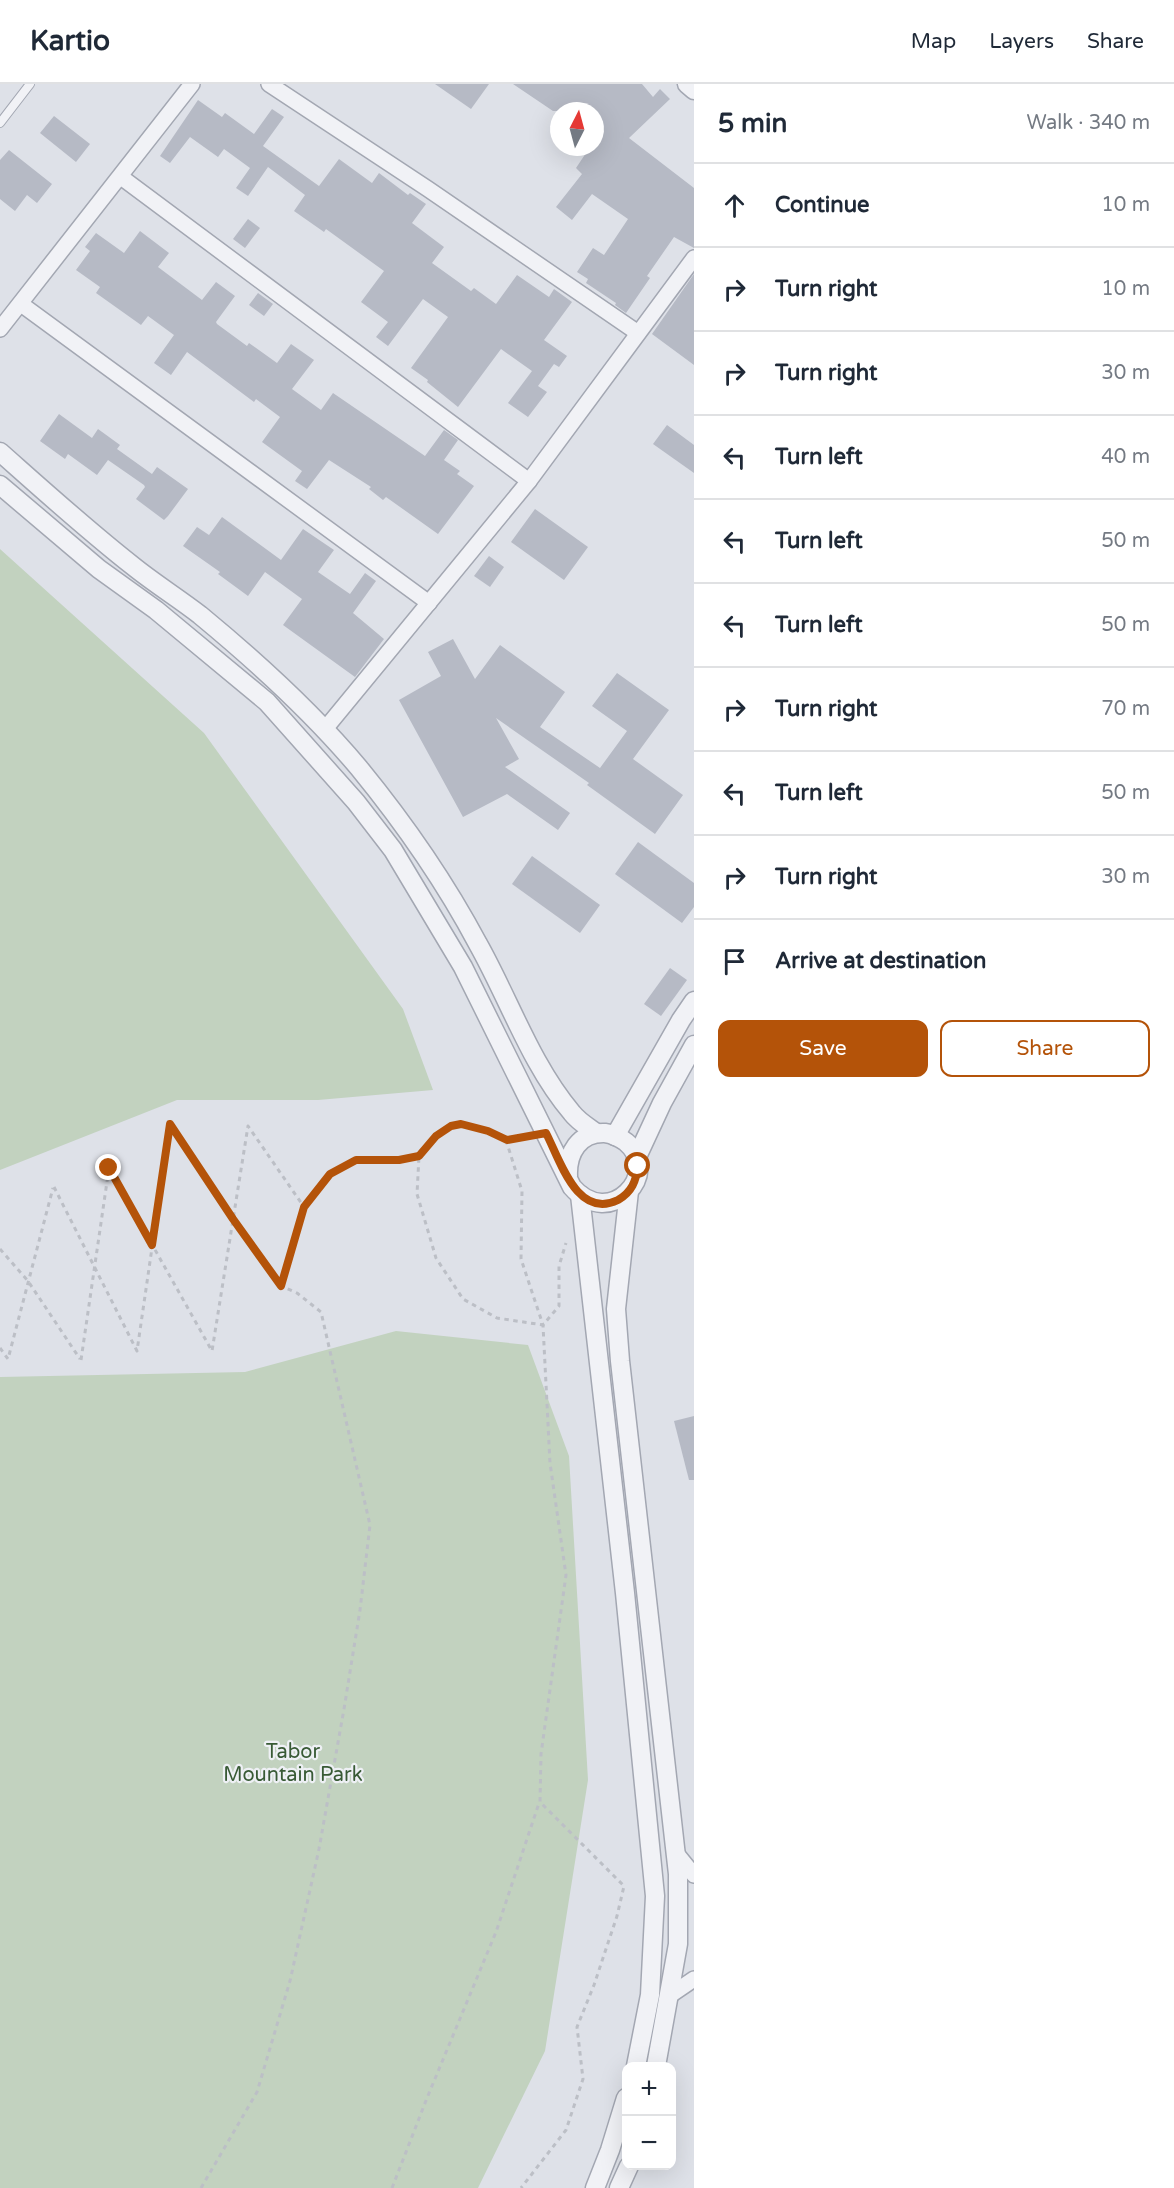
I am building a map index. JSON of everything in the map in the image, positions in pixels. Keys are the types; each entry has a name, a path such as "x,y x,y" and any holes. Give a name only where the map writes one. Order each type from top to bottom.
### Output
{"street":[{"path":"0,329 192,84"},
{"path":"269,84 638,333"},
{"path":"687,84 694,90"},
{"path":"121,177 529,481"},
{"path":"325,729 529,481 694,258"},
{"path":"21,304 429,603"},
{"path":"0,452 116,553 198,614 265,670 325,729 396,816 444,885 479,944 551,1084 573,1115 597,1133 615,1136 629,1144 636,1159 637,1178 629,1191 613,1202 601,1203 590,1201 572,1187 463,967 393,850 356,802 267,702 192,638 99,569 0,485"},
{"path":"615,1136 694,1001"},
{"path":"636,1159 662,1103 694,1046"},
{"path":"568,1176 567,1165 576,1144 585,1137 597,1133"},
{"path":"629,1191 616,1309 621,1372 678,1874 678,1944 657,2062"},
{"path":"580,1195 624,1581 654,1896 650,1995 637,2062"},
{"path":"676,1853 694,1875"},
{"path":"669,1996 694,1979"},
{"path":"595,2188 622,2114"},
{"path":"620,2188 627,2170"}],"lane":[{"path":"0,123 30,84"}],"path":[{"path":"0,1348 8,1359 54,1187 136,1352 170,1124 281,1286 297,1293 321,1312 370,1525 344,1709 291,1981 257,2092 201,2188"},
{"path":"543,1325 497,1318 463,1299 436,1258 417,1194 419,1156 436,1136 451,1126 461,1124 488,1131 507,1140 546,1133"},
{"path":"0,1249 28,1281 81,1360 109,1168 212,1351 248,1126 304,1207"},
{"path":"392,2188 496,1932 540,1802 541,1754 566,1575 550,1463 543,1325 521,1259 522,1191 507,1140"},
{"path":"281,1286 304,1207 330,1174 356,1160 399,1160 419,1156"},
{"path":"543,1325 559,1306 559,1266 566,1243 583,1224"},
{"path":"521,2188 566,2130 583,2079 577,2027 617,1916 624,1886 540,1802"}],"green space":[{"path":"0,549 204,733 403,1009 433,1090 318,1100 177,1100 0,1170"},
{"name":"Tabor Mountain Park","path":"396,1331 528,1345 569,1456 588,1780 545,2051 478,2188 0,2188 0,1377 245,1372"}],"building":[{"path":"435,84 489,84 471,109"},
{"path":"513,84 642,84 653,97 660,89 670,99 629,138 694,188 694,248 674,237 647,276 650,278 626,313 615,305 616,303 586,283 588,279 577,272 593,248 604,255 628,219 592,194 572,220 556,207 582,174 576,168 584,156 604,156 604,102 550,102 550,109"},
{"path":"198,100 222,117 225,113 254,134 272,109 284,117 263,146 319,186 339,159 372,183 379,173 408,195 410,193 426,204 412,223 444,247 432,263 471,291 474,288 496,304 517,275 549,297 554,289 572,302 544,340 567,356 559,367 554,364 538,386 547,392 528,417 508,403 532,371 501,349 458,407 411,368 448,317 423,299 388,346 376,337 388,322 361,302 384,271 326,229 324,232 294,211 305,195 268,167 248,196 236,188 250,168 224,149 218,157 190,137 170,163 160,156"},
{"path":"54,116 90,144 76,162 40,133"},
{"path":"9,150 52,184 37,203 27,195 15,211 0,199 0,160"},
{"path":"248,219 260,228 245,248 233,239"},
{"path":"140,231 169,253 158,267 202,300 216,282 235,296 216,322 217,324 247,346 249,343 277,363 291,344 314,360 292,389 321,410 333,393 425,456 444,430 458,440 444,460 460,471 457,474 474,486 438,534 386,497 383,500 369,489 371,487 329,460 307,489 295,481 302,471 262,442 280,417 256,399 254,402 187,352 171,375 154,363 174,335 148,316 141,325 96,293 100,287 76,270 90,251 85,247 96,233 124,253"},
{"path":"694,274 694,365 652,334"},
{"path":"258,293 273,304 264,316 249,305"},
{"path":"59,414 92,438 98,429 120,445 117,449 152,474 157,467 188,489 168,516 164,520 136,499 145,487 144,485 108,460 97,475 68,454 65,459 40,441"},
{"path":"667,425 694,445 694,473 653,444"},
{"path":"535,509 588,547 564,580 511,542"},
{"path":"222,517 281,560 303,529 334,550 318,572 350,594 365,573 376,581 353,613 384,639 355,677 283,625 302,599 265,572 248,596 218,574 220,572 183,546 197,527 209,535"},
{"path":"489,556 504,567 490,587 474,576"},
{"path":"453,639 475,679 500,645 565,692 540,727 600,768 627,731 592,706 617,673 669,710 633,759 683,795 655,834 587,785 589,783 496,718 519,759 505,767 570,813 558,830 507,794 463,817 399,700 441,676 428,652"},
{"path":"638,842 694,883 694,907 682,923 615,874"},
{"path":"532,856 600,905 580,933 512,884"},
{"path":"670,968 687,980 661,1016 644,1004"},
{"path":"694,1416 694,1480 689,1480 674,1421"}],"route":[{"path":"109,1168 152,1245 170,1124 281,1286 304,1207 330,1174 356,1160 399,1160 419,1156 436,1136 451,1126 461,1124 488,1131 507,1140 546,1133 572,1187 590,1201 613,1202 623,1197 632,1188 637,1178 638,1166"}]}
